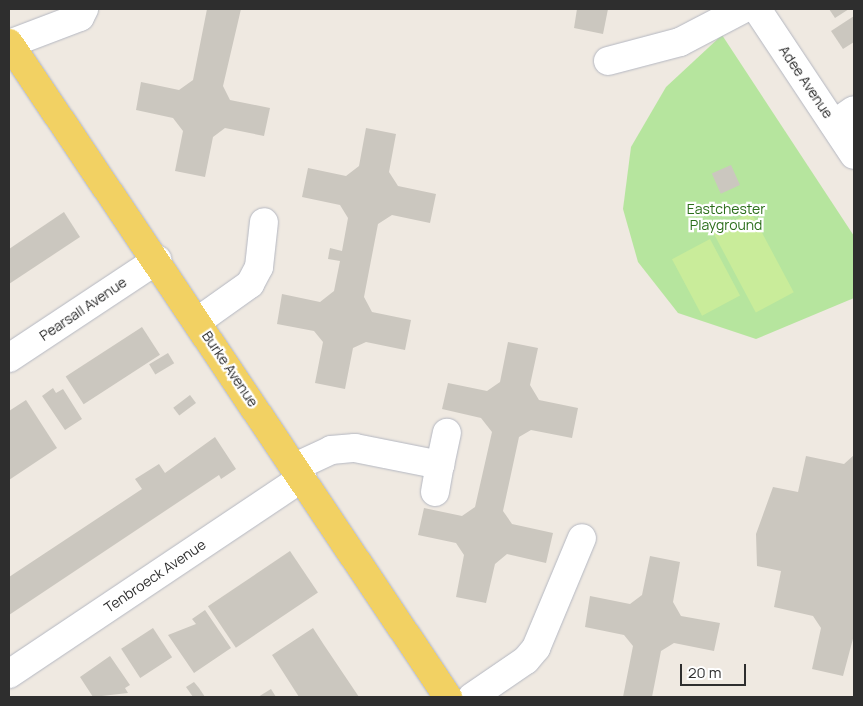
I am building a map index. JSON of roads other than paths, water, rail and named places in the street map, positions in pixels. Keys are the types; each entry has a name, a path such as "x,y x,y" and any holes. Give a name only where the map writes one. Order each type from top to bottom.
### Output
{"main road":[{"name":"Burke Avenue","path":"9,43 157,260 298,472 453,697"}],"street":[{"path":"9,43 80,17 84,9"},
{"path":"608,61 680,42 742,9"},
{"name":"Adee Avenue","path":"757,9 844,117 854,155"},
{"path":"198,321 250,284 259,267 264,222"},
{"name":"Pearsall Avenue","path":"9,358 157,260"},
{"name":"Tenbroeck Avenue","path":"9,674 331,450 355,448 438,478 447,433"},
{"path":"453,697 526,660 536,648 582,538"}],"park label":[{"name":"Eastchester Playground","path":"726,217"}]}
